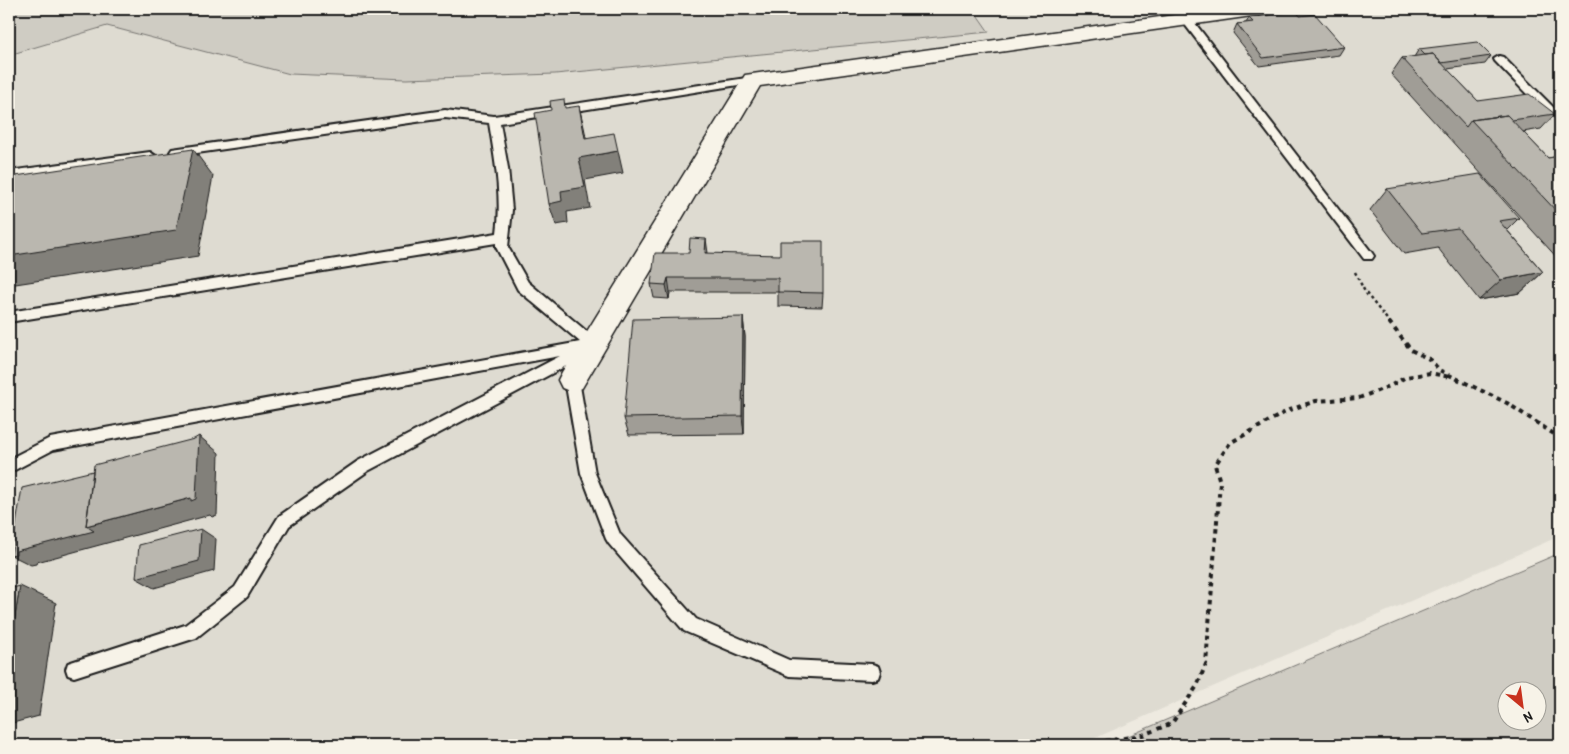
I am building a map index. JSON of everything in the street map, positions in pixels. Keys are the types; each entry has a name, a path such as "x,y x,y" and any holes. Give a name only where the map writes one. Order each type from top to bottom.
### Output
{"street":[{"path":"572,380 753,80 1259,9"}],"lane":[{"path":"1187,20 1368,256"},
{"path":"1498,59 1556,112 1560,121"},
{"path":"9,176 445,114 494,120 753,80"},
{"path":"494,120 506,210 502,246 523,286 593,345"},
{"path":"9,317 504,237"},
{"path":"9,466 50,444 593,345"},
{"path":"74,668 190,632 240,592 284,521 363,466 593,345"},
{"path":"572,380 588,473 614,539 690,625 789,668 872,672"}],"path":[{"path":"1353,267 1365,292 1399,338 1411,350 1431,360 1450,377"},
{"path":"1097,745 1106,741 1143,735 1172,723 1198,686 1206,664 1220,482 1216,465 1230,443 1243,434 1289,410 1316,401 1359,398 1390,386 1406,377 1430,373 1450,377 1479,388 1507,402 1560,438"}],"shaded area":[{"path":"9,9 973,9 989,32 555,74 406,79 290,74 107,26 9,55"},
{"path":"973,9 1560,9 1560,536 1079,745 9,745 9,55 107,26 290,74 406,79 555,74 989,32"},
{"path":"1560,553 1560,745 1107,745"}],"building":[{"path":"1296,11 1300,16 1315,14 1344,47 1263,58 1237,24 1253,22 1249,18"},
{"path":"1477,42 1491,56 1441,63 1433,54 1425,55 1419,49"},
{"path":"1433,54 1478,101 1529,94 1555,114 1512,120 1507,115 1471,120 1466,127 1402,58"},
{"path":"564,99 565,108 579,106 585,138 614,133 618,151 579,158 585,187 561,191 562,201 549,204 535,113 551,110 550,101"},
{"path":"1507,115 1548,158 1560,156 1560,215 1471,120"},
{"path":"193,149 176,230 9,256 9,177"},
{"path":"1480,174 1519,218 1499,221 1543,272 1501,280 1458,228 1422,233 1387,189"},
{"path":"690,238 706,239 705,253 780,255 780,241 823,241 823,293 778,292 778,278 668,278 666,285 651,284 655,253 689,253"},
{"path":"743,317 742,416 624,418 633,319"},
{"path":"199,436 196,499 191,501 191,498 86,526 94,465 194,439"},
{"path":"93,471 86,526 94,531 16,551 16,554 11,555 22,488"},
{"path":"201,529 199,561 136,578 139,545"},
{"path":"20,586 9,652 9,589"}]}
